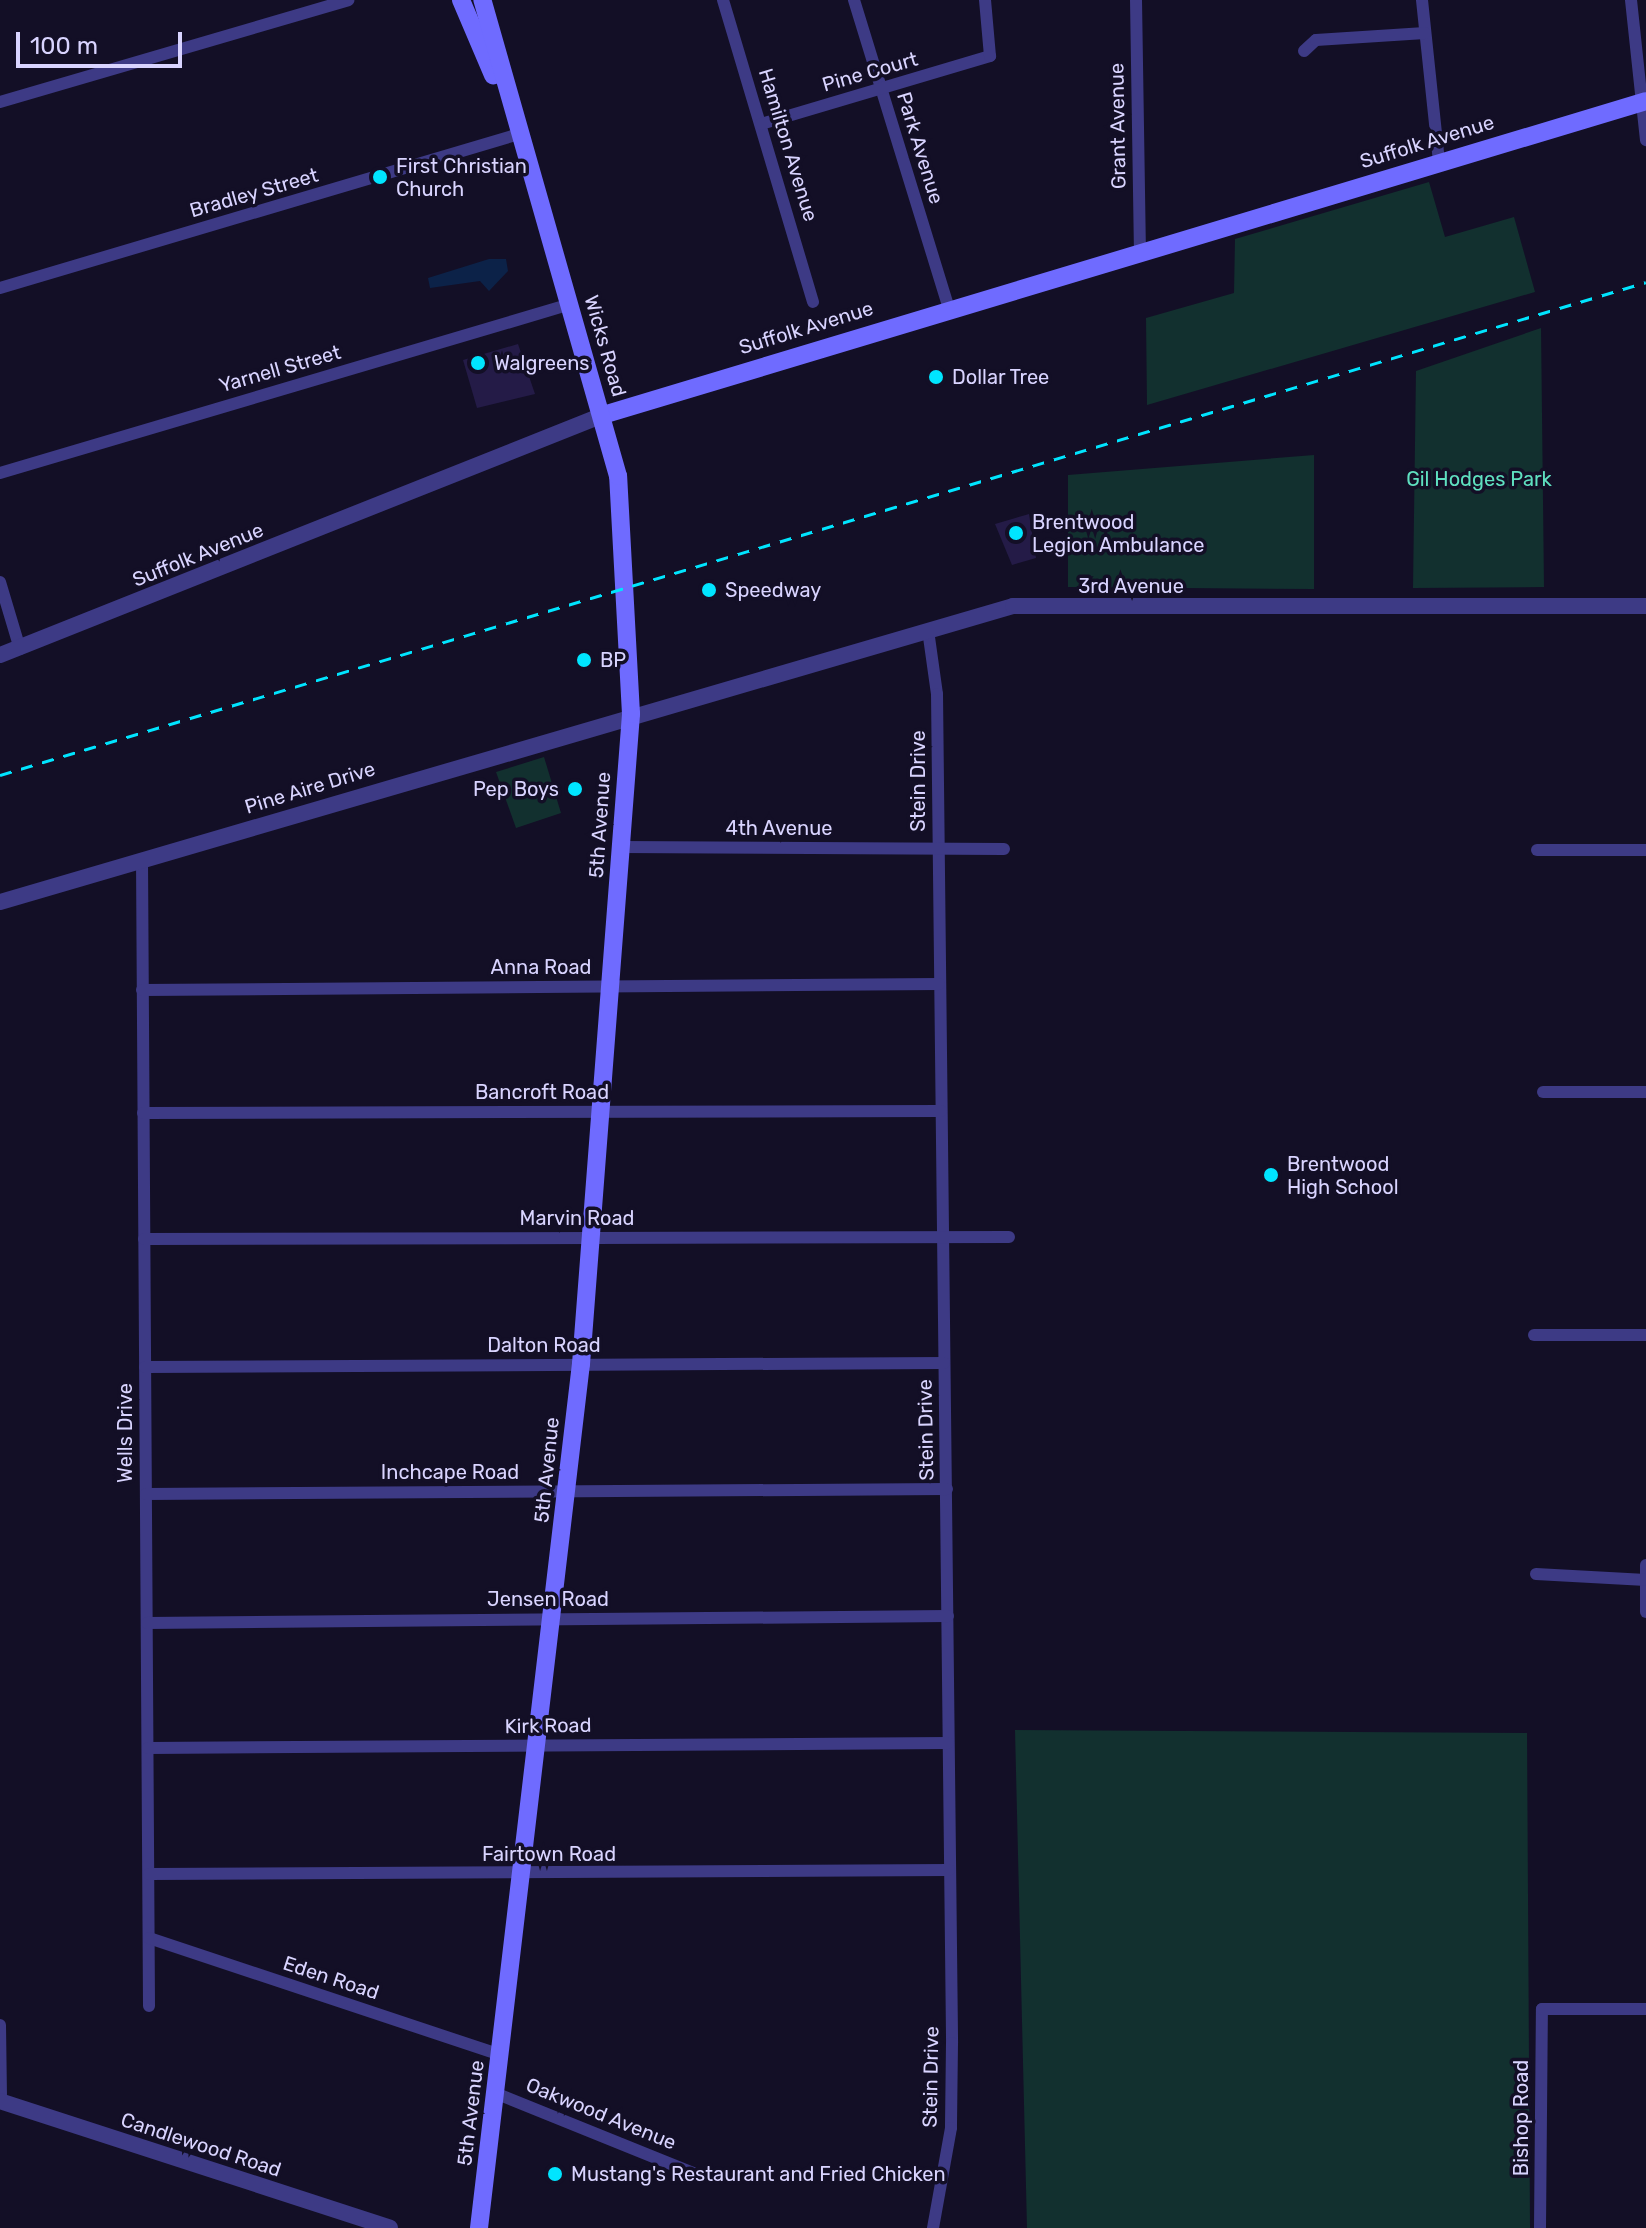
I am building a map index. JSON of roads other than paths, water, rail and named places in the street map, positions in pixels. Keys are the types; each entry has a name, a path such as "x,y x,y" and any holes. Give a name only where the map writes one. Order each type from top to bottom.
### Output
{"main road":[{"path":"461,0 519,134"},
{"name":"Wicks Road","path":"482,0 603,415 624,524 631,714"},
{"name":"Suffolk Avenue","path":"603,415 949,308 1644,102"},
{"name":"5th Avenue","path":"479,2228 581,1364 603,1112 631,714"}],"street":[{"path":"0,102 348,0"},
{"path":"472,0 497,55"},
{"name":"Hamilton Avenue","path":"723,0 813,302"},
{"name":"Park Avenue","path":"854,0 949,308"},
{"name":"Pine Court","path":"761,124 990,56 985,0"},
{"name":"Grant Avenue","path":"1136,0 1140,252"},
{"path":"1422,0 1439,161"},
{"path":"1631,0 1640,34 1646,140"},
{"path":"1304,51 1316,40 1425,33"},
{"name":"Bradley Street","path":"0,288 519,134"},
{"name":"Yarnell Street","path":"0,473 571,304"},
{"name":"Suffolk Avenue","path":"0,655 603,415"},
{"path":"0,582 20,649"},
{"name":"3rd Avenue","path":"631,714 1013,606 1646,606"},
{"name":"Stein Drive","path":"928,630 937,694 951,2128 933,2228"},
{"name":"Pine Aire Drive","path":"0,902 631,714"},
{"name":"4th Avenue","path":"620,847 1004,849"},
{"path":"1537,850 1646,850"},
{"name":"Wells Drive","path":"142,859 149,2006"},
{"name":"Anna Road","path":"142,990 939,984"},
{"path":"1543,1092 1646,1092"},
{"name":"Bancroft Road","path":"143,1113 941,1111"},
{"name":"Marvin Road","path":"144,1239 1009,1237"},
{"path":"1534,1335 1646,1335"},
{"name":"Dalton Road","path":"145,1367 944,1363"},
{"name":"Inchcape Road","path":"146,1494 947,1489"},
{"path":"1646,1565 1646,1612"},
{"path":"1536,1574 1646,1580"},
{"name":"Jensen Road","path":"147,1623 948,1616"},
{"name":"Kirk Road","path":"148,1748 948,1743"},
{"name":"Fairtown Road","path":"149,1874 949,1870"},
{"name":"Eden Road","path":"149,1938 500,2055"},
{"name":"Bishop Road","path":"1540,2228 1542,2009 1646,2009"},
{"path":"0,2025 0,2101"},
{"name":"Oakwood Avenue","path":"495,2093 693,2173"},
{"name":"Candlewood Road","path":"0,2101 390,2228"}],"water":[{"path":"489,259 506,259 508,271 489,291 480,281 430,288 428,278"}],"railway":[{"path":"0,775 1646,282"}],"place":[{"name":"First Christian Church","path":"380,177"},
{"name":"Walgreens","path":"478,363"},
{"name":"Dollar Tree","path":"936,377"},
{"name":"Brentwood Legion Ambulance","path":"1016,533"},
{"name":"Speedway","path":"709,590"},
{"name":"BP","path":"584,660"},
{"name":"Pep Boys","path":"575,789"},
{"name":"Brentwood High School","path":"1271,1175"},
{"name":"Mustang's Restaurant and Fried Chicken","path":"555,2174"}],"park label":[{"name":"Gil Hodges Park","path":"1479,479"}]}
